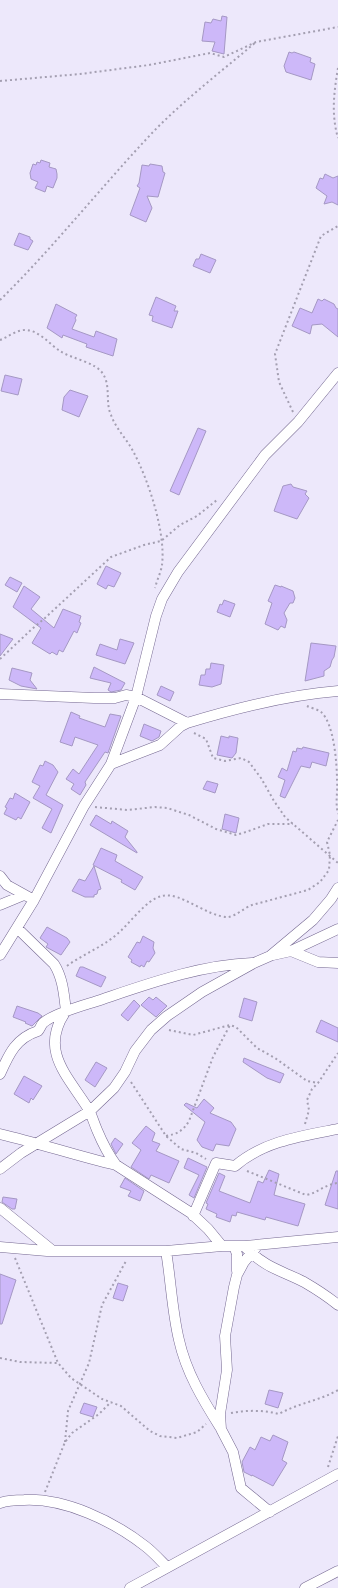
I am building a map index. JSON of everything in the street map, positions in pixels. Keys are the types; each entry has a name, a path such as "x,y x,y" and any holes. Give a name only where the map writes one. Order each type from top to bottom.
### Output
{"street":[{"path":"0,955 34,900 84,806 110,764 136,697 162,599 178,572 264,455 298,422 338,373"},
{"path":"110,764 160,745 184,724 230,710 295,696 338,691"},
{"path":"0,694 101,698 115,698 126,695 136,697 184,724"},
{"path":"0,876 7,885 34,900"},
{"path":"270,956 313,920 331,899 338,888"},
{"path":"0,905 24,894"},
{"path":"17,928 54,964 60,979 66,1011 59,1022 55,1033 56,1050 66,1077 90,1111 109,1156 116,1165"},
{"path":"0,1169 21,1154 90,1111 114,1088 125,1072 135,1051 151,1030 183,1004 254,963 270,956 291,951 338,929"},
{"path":"291,951 318,962 338,963"},
{"path":"0,1074 15,1046 27,1035 38,1031 43,1024 66,1011 149,983 223,966 254,963"},
{"path":"193,1216 216,1163 235,1166 243,1159 262,1148 286,1140 338,1129"},
{"path":"0,1134 39,1143 71,1154 116,1165 191,1212 193,1216 208,1229 222,1246"},
{"path":"0,1208 53,1251"},
{"path":"0,1247 53,1251 166,1252 222,1246 247,1247 338,1237"},
{"path":"217,1415 227,1370 225,1336 237,1275 238,1262 247,1247"},
{"path":"237,1275 247,1247"},
{"path":"247,1247 265,1264 304,1282 327,1296 338,1305"},
{"path":"166,1252 179,1341 200,1394 217,1415 221,1429 233,1452 241,1488 270,1512"},
{"path":"130,1588 338,1474"},
{"path":"0,1503 5,1501 26,1500 69,1505 96,1516 146,1547 167,1567"},
{"path":"305,1588 338,1571"}],"path":[{"path":"0,81 80,74 149,65 210,53 224,57 256,42 338,27"},
{"path":"0,300 26,274 154,131 183,104 256,42"},
{"path":"338,68 334,92 333,115 338,138"},
{"path":"298,422 279,382 275,354 321,236 338,226"},
{"path":"0,340 16,331 34,331 61,352 103,372 108,390 107,401 115,427 132,449 145,477 154,506 161,542 162,565 154,590"},
{"path":"0,660 32,628 45,618 111,557 144,544 161,542 180,526 197,516 221,496"},
{"path":"295,696 303,704 321,712 330,728 338,781 336,804 338,814"},
{"path":"184,724 206,740 213,758 225,761 241,758 249,762 261,778 280,811 338,863"},
{"path":"84,806 127,810 155,807 167,808 189,815 216,829 236,835 268,824 294,824"},
{"path":"60,979 66,967 106,944 156,898 168,895 226,917 232,916 246,908 308,890 320,882 329,870 330,855 327,842 338,820"},
{"path":"166,1136 179,1133 184,1129 189,1121 213,1057 230,1025"},
{"path":"151,1030 174,1030 193,1035 230,1025 236,1027 257,1048 275,1058 307,1081 318,1083"},
{"path":"306,1136 305,1120 309,1110 307,1100 312,1089 318,1083 338,1053"},
{"path":"125,1072 166,1136 181,1149 196,1153 216,1163"},
{"path":"235,1166 306,1196 313,1194 326,1185 338,1183"},
{"path":"11,1248 58,1363 70,1378 79,1385 102,1398 121,1406 150,1431 160,1436 177,1438 197,1432 217,1415 248,1411 279,1414 290,1407 321,1399 338,1390"},
{"path":"42,1501 65,1442 68,1410 93,1351 102,1304 131,1251"},
{"path":"0,1358 20,1362 58,1363"},
{"path":"65,1442 72,1433 99,1414 111,1402"},
{"path":"322,1483 338,1436"}],"building":[{"path":"222,16 227,17 224,54 212,51 215,42 202,41 205,22 211,23 213,19 221,21"},
{"path":"289,52 294,52 311,58 310,62 315,64 311,80 286,72 284,66"},
{"path":"41,160 50,163 49,167 56,169 57,174 53,188 47,186 45,192 35,188 38,182 31,179 30,173 33,164 36,165 37,162 40,163"},
{"path":"150,164 162,166 163,172 165,173 158,197 147,196 152,208 146,222 130,215 140,188 137,186 139,183 142,165 149,166"},
{"path":"325,174 333,178 338,176 338,205 332,202 324,204 327,196 316,188 320,178 323,179"},
{"path":"19,233 30,237 33,241 28,250 14,245"},
{"path":"201,254 216,260 210,273 193,266 196,259 199,259"},
{"path":"156,297 176,306 174,311 178,311 172,328 152,321 153,316 149,315"},
{"path":"318,299 322,301 324,299 334,304 338,309 338,337 322,324 312,325 310,334 292,326 300,308 312,313"},
{"path":"56,304 77,315 72,329 94,337 96,331 117,339 113,356 86,347 87,344 63,335 62,338 47,328"},
{"path":"5,375 22,379 18,395 1,391"},
{"path":"70,390 88,396 79,417 62,410 64,397"},
{"path":"198,428 206,431 179,495 170,491"},
{"path":"291,484 293,487 307,491 305,494 309,498 297,519 274,511 283,486"},
{"path":"106,566 121,573 114,587 108,585 106,589 97,584"},
{"path":"10,577 22,583 17,592 5,585"},
{"path":"275,585 293,591 295,598 293,603 290,603 284,613 287,620 285,628 281,626 278,630 265,624 272,603 268,601"},
{"path":"24,586 40,597 31,609 54,628 63,609 81,616 79,622 81,623 77,633 74,631 63,652 59,650 57,655 52,652 50,654 32,643 41,628 13,607"},
{"path":"224,600 235,604 230,617 217,612 220,604 222,605"},
{"path":"0,634 13,639 0,656"},
{"path":"120,639 134,643 125,664 96,655 100,644 117,650"},
{"path":"311,643 336,646 330,667 324,671 324,676 305,681"},
{"path":"211,663 224,665 221,684 212,687 199,685 201,675 205,675 206,669 210,669"},
{"path":"94,667 125,683 121,690 111,692 108,690 111,683 90,678"},
{"path":"12,668 32,673 30,680 37,689 21,686 9,680"},
{"path":"161,686 174,692 170,701 157,695"},
{"path":"71,712 80,716 79,718 105,727 110,714 121,716 108,753 105,752 85,782 86,785 80,795 71,789 74,784 66,779 73,769 79,774 98,745 75,737 72,746 60,742"},
{"path":"144,724 161,731 159,737 152,741 140,736"},
{"path":"221,736 238,738 236,753 232,758 217,755"},
{"path":"303,747 329,753 326,766 312,762 310,768 301,766 285,798 280,796 285,780 278,777 282,768 287,771 293,751 296,752 297,748 302,749"},
{"path":"45,761 53,765 58,772 46,795 63,805 51,833 42,828 52,809 33,798 40,786 32,782 40,765 43,766"},
{"path":"207,781 218,784 215,793 203,789"},
{"path":"15,793 30,802 21,819 18,817 16,820 4,814 7,808 5,807 10,798 13,799"},
{"path":"225,814 239,818 236,833 222,829"},
{"path":"96,815 111,824 112,821 128,831 125,837 137,853 90,825"},
{"path":"101,848 117,855 115,861 143,877 135,890 121,882 122,880 93,865"},
{"path":"94,866 101,889 98,890 97,894 94,895 94,897 85,897 72,891 79,879 85,881"},
{"path":"47,927 67,938 70,942 61,955 46,947 48,944 40,938"},
{"path":"143,936 154,942 153,948 155,953 149,962 147,961 144,967 141,965 140,967 131,962 132,960 128,957 137,942 140,943"},
{"path":"80,967 106,977 101,987 76,976"},
{"path":"149,997 153,1000 156,997 167,1006 156,1017 141,1005"},
{"path":"244,998 257,1002 252,1021 239,1017"},
{"path":"134,1000 140,1006 128,1021 121,1015"},
{"path":"17,1006 38,1013 42,1016 32,1026 13,1017"},
{"path":"321,1020 338,1028 338,1042 316,1032"},
{"path":"244,1058 284,1074 280,1083 267,1078 243,1062"},
{"path":"96,1062 107,1068 95,1087 85,1080"},
{"path":"24,1076 42,1086 33,1100 31,1098 29,1103 14,1094"},
{"path":"204,1099 214,1108 210,1113 231,1122 236,1129 229,1146 216,1144 213,1151 202,1147 197,1140 205,1122 184,1105 186,1103 197,1108"},
{"path":"146,1126 155,1133 152,1141 160,1144 156,1151 179,1161 169,1183 151,1175 149,1179 131,1167 141,1150 132,1143"},
{"path":"115,1138 123,1144 116,1154 111,1144"},
{"path":"188,1158 207,1167 194,1198 189,1195 199,1175 184,1168"},
{"path":"269,1170 279,1174 274,1195 305,1204 298,1226 266,1217 265,1220 237,1212 236,1216 232,1215 230,1222 216,1217 217,1214 206,1209 208,1204 206,1203 219,1173 225,1176 219,1191 250,1203 258,1181 263,1183"},
{"path":"336,1171 338,1171 338,1209 325,1205"},
{"path":"125,1178 144,1191 140,1201 128,1196 131,1191 120,1187"},
{"path":"3,1197 17,1199 15,1209 12,1209 2,1202"},
{"path":"0,1274 16,1280 2,1324 0,1324"},
{"path":"118,1283 128,1286 123,1301 113,1298"},
{"path":"269,1390 283,1393 278,1408 265,1404"},
{"path":"84,1403 97,1407 93,1417 80,1413"},
{"path":"273,1435 288,1442 282,1460 287,1463 273,1486 244,1472 242,1462 250,1447 255,1450 261,1437 270,1441"}]}
